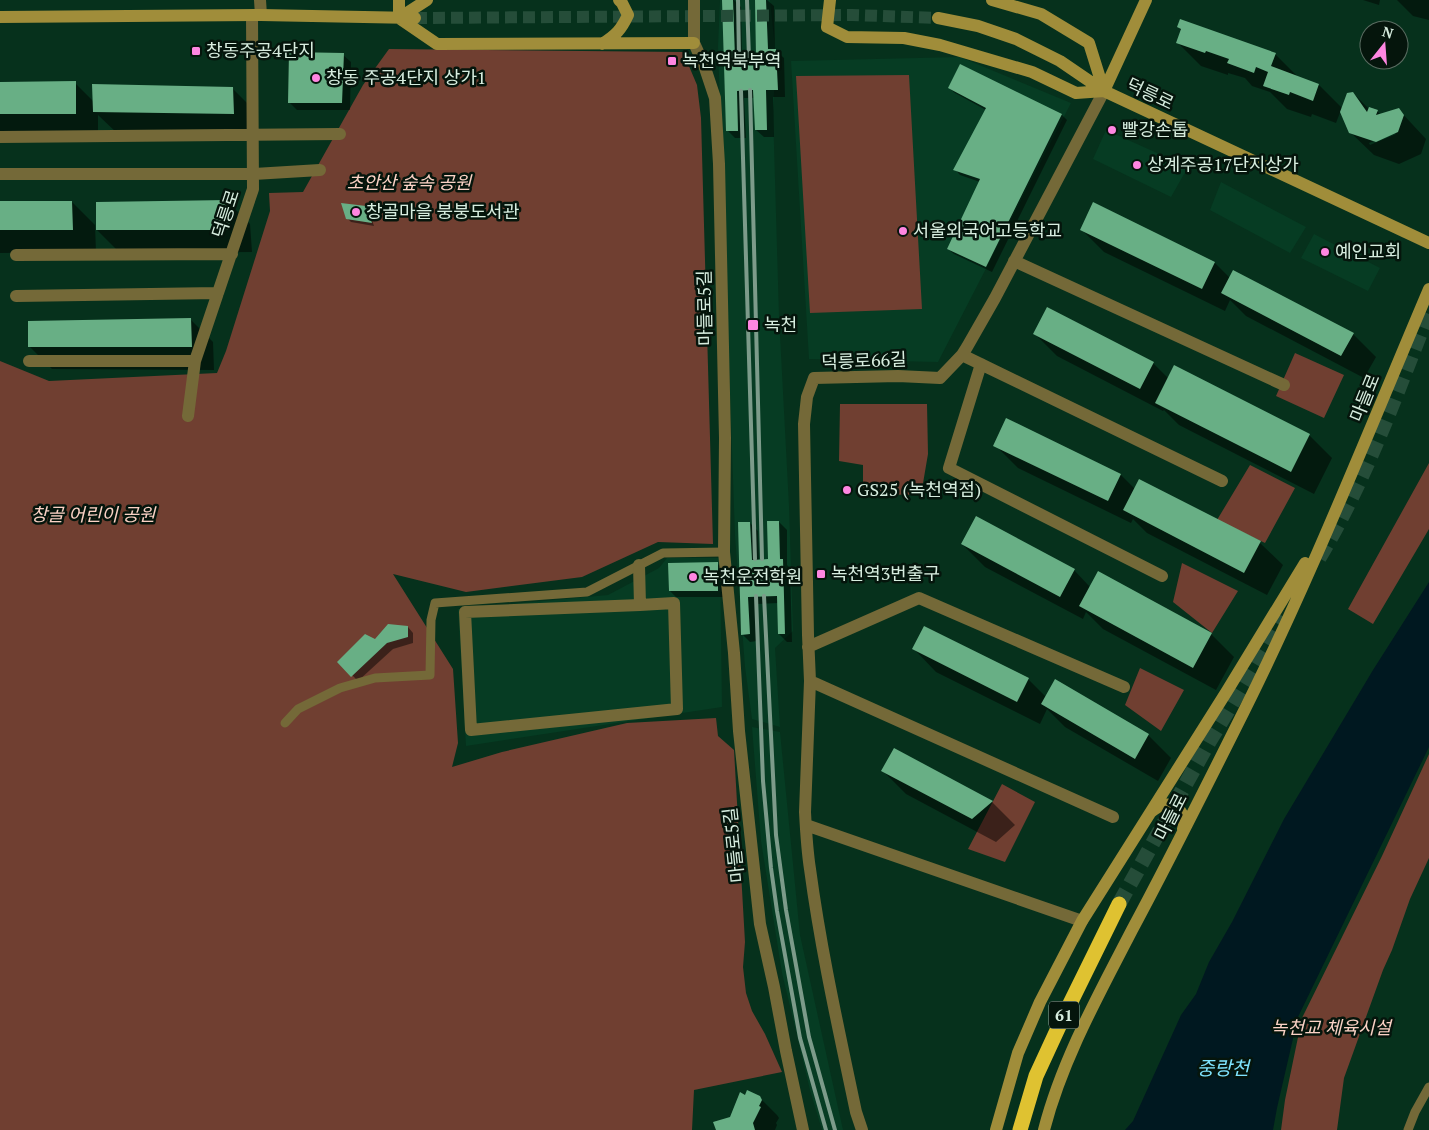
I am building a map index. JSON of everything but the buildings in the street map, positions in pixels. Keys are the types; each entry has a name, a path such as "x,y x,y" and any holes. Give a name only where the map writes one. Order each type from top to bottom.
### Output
{"highway":[{"name":"61","path":"1020,1130 1036,1076 1119,904"}],"main road":[{"path":"399,0 399,18"},
{"path":"399,18 427,0"},
{"path":"602,44 622,28 628,15 619,0"},
{"path":"830,0 827,27 847,37 904,38 940,45 1032,72 1076,93 1104,92"},
{"path":"992,0 1041,14 1089,43 1104,92"},
{"path":"1104,92 1146,0"},
{"path":"0,17 256,15 415,18"},
{"path":"399,18 437,44 694,43"},
{"name":"덕릉로","path":"938,18 978,26 1016,39 1060,61 1104,92 1429,242"},
{"name":"마들로","path":"1044,1130 1060,1082 1084,1024 1253,695 1281,635 1364,447 1429,289"},
{"name":"마들로","path":"996,1130 1018,1053 1040,1002 1082,921 1227,691 1331,520"},
{"path":"1151,812 1163,805 1170,805 1180,810 1185,822 1181,836"}],"street":[{"name":"덕릉로","path":"188,416 195,361 253,189 256,15 260,0"},
{"path":"694,0 694,43"},
{"name":"마들로5길","path":"694,43 704,64 715,98 719,164 725,418 724,552 739,731 760,924 803,1130"},
{"name":"덕릉로66길","path":"862,1130 856,1112 826,967 809,868 805,812 810,681 804,424 807,397 814,378 898,376 940,378 962,355 1104,92"},
{"path":"0,137 340,134"},
{"path":"0,174 253,174 320,170"},
{"path":"16,256 232,254"},
{"path":"1014,261 1284,385"},
{"path":"16,296 218,293"},
{"path":"962,355 1222,481"},
{"path":"29,362 195,361"},
{"path":"980,364 949,468 1162,576"},
{"path":"639,565 640,605"},
{"path":"808,647 919,598 1124,687"},
{"path":"674,603 677,709 471,730 465,612 640,605 674,603"},
{"path":"810,681 1113,817"},
{"path":"806,824 1082,921"}],"lane":[{"path":"286,723 298,708 340,688 375,678 430,674 431,620 436,603 586,592 663,553 724,552"},
{"path":"1408,1130 1429,1087"}],"shaded area":[{"path":"720,0 770,0 776,57 773,111 779,316 789,506 793,631 775,648 780,727 752,719 745,667 735,536 718,47"},
{"name":"서울외국어고등학교","path":"960,57 1071,103 938,362 809,359 791,61"},
{"path":"1106,130 1188,167 1171,197 1093,159"},
{"path":"1221,182 1306,227 1290,253 1210,210"},
{"path":"1314,234 1380,268 1368,291 1301,258"},
{"path":"667,558 720,558 722,707 466,746 458,609 608,595 659,568"},
{"path":"752,727 780,732 800,935 843,1130 822,1130 810,1090 782,973 761,841"}],"green space":[{"path":"389,49 683,52 697,85 701,118 713,544 658,542 582,577 466,592 393,574 453,669 458,743 452,767 502,752 627,723 716,718 718,736 734,750 745,942 743,967 746,993 752,1011 765,1034 782,1072 694,1090 692,1130 0,1130 0,361 49,381 217,373 226,351 270,211 269,193 303,192 363,85"},
{"path":"909,75 922,309 810,313 796,76"},
{"path":"1295,353 1344,375 1324,418 1276,396"},
{"path":"840,404 927,404 928,454 921,495 863,494 863,465 839,461"},
{"path":"1429,463 1429,529 1373,624 1348,609"},
{"path":"1250,465 1295,488 1265,543 1217,520"},
{"path":"1182,563 1238,591 1212,633 1173,602"},
{"path":"1140,668 1184,690 1161,731 1125,705"},
{"name":"녹천교 체육시설","path":"1429,754 1429,858 1410,899 1344,1078 1337,1130 1281,1130 1285,1100 1302,1018 1382,856"},
{"path":"1002,784 1035,802 1005,862 968,849"}],"water":[{"name":"중랑천","path":"1429,582 1429,747 1298,1017 1273,1130 1125,1130 1133,1121 1181,1015 1196,994 1209,962 1232,922 1284,819 1373,670"}],"tunnel":[{"path":"415,18 852,15 938,18"},
{"path":"1319,558 1336,529 1365,468 1392,406 1429,311"},
{"path":"1119,904 1209,742 1284,617"}],"railway":[{"path":"738,0 739,58"},
{"path":"747,0 749,58"},
{"path":"750,90 762,559"},
{"path":"741,91 755,559"},
{"path":"756,596 763,781 771,868 800,1038 826,1130"},
{"path":"764,596 776,835 786,910 809,1037 835,1130"}],"place":[{"name":"창동주공4단지","path":"196,51"},
{"name":"녹천역북부역","path":"672,61"},
{"name":"창동 주공4단지 상가1","path":"316,78"},
{"name":"빨강손톱","path":"1112,130"},
{"name":"상계주공17단지상가","path":"1137,165"},
{"name":"창골마을 붕붕도서관","path":"356,212"},
{"name":"서울외국어고등학교","path":"903,231"},
{"name":"예인교회","path":"1325,252"},
{"name":"녹천","path":"753,325"},
{"name":"GS25 (녹천역점)","path":"847,490"},
{"name":"녹천역3번출구","path":"821,574"},
{"name":"녹천운전학원","path":"693,577"}],"park label":[{"name":"초안산 숲속 공원","path":"409,183"},
{"name":"창골 어린이 공원","path":"93,515"}]}
